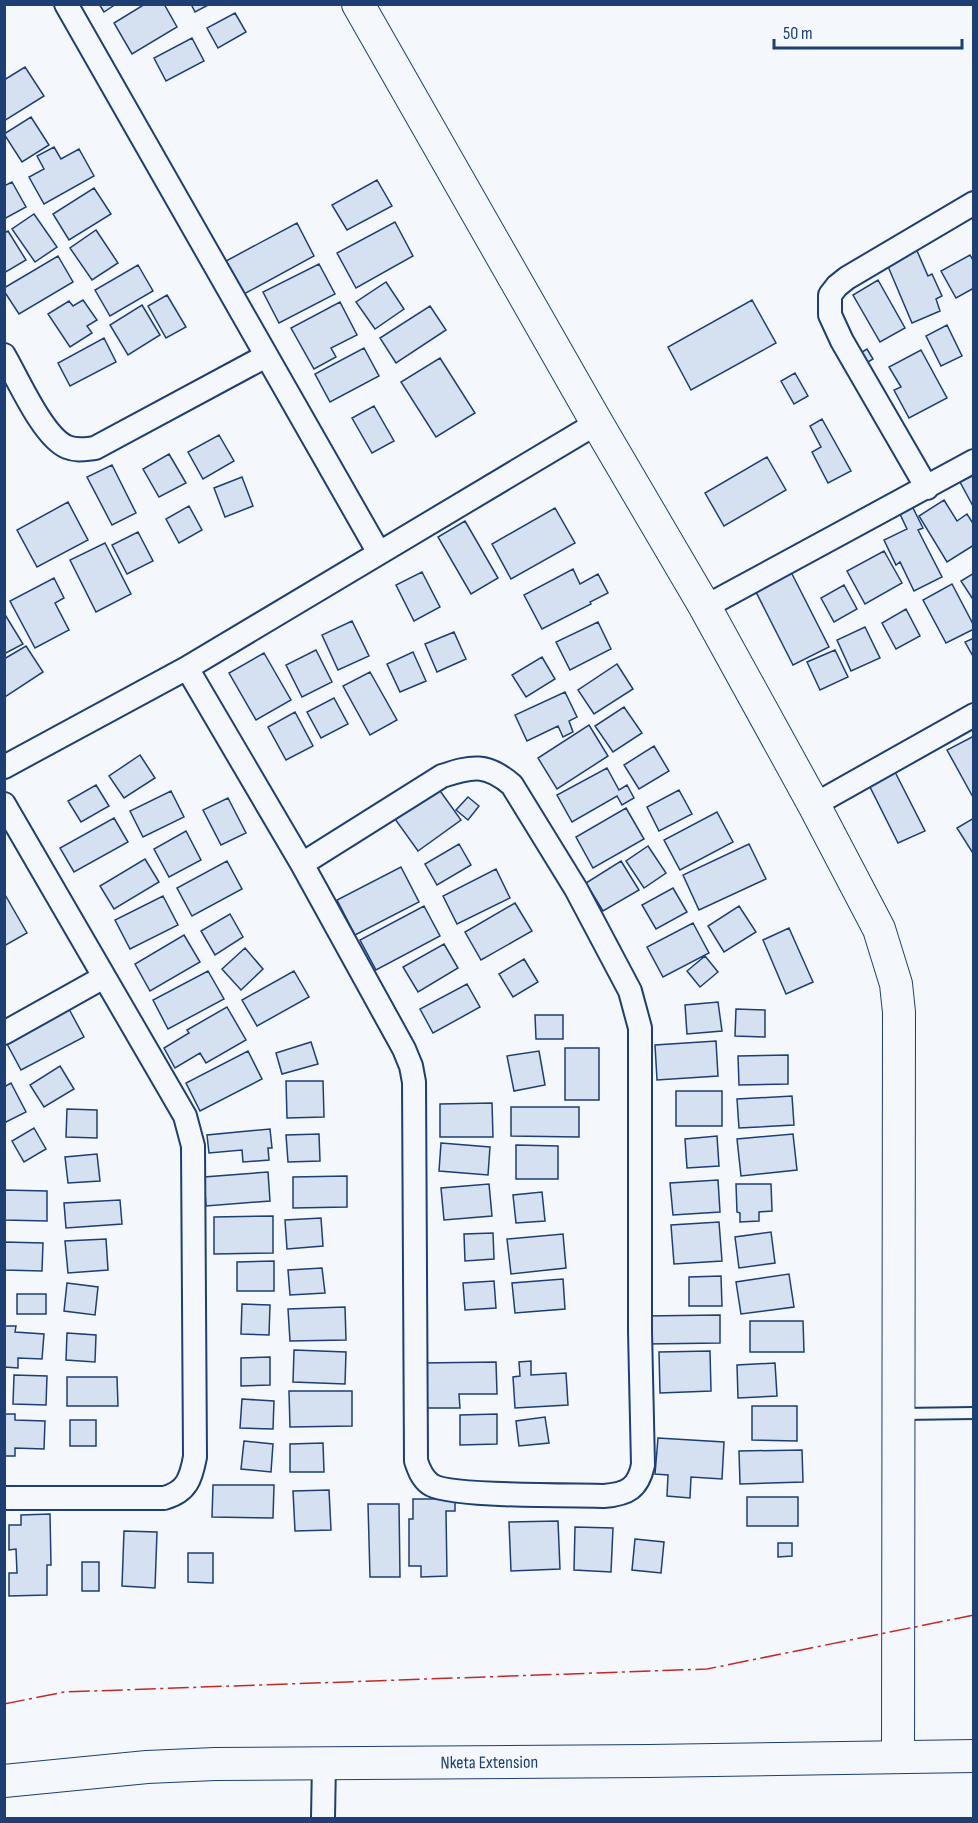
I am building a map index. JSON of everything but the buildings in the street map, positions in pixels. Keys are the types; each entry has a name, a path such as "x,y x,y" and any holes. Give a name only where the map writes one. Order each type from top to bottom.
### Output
{"street":[{"path":"66,4 379,553"},
{"path":"358,4 597,423 705,607 814,805 879,929 896,984 899,1012 898,1757"},
{"path":"927,488 842,341 830,315 830,295 847,278 974,203"},
{"path":"4,355 43,425 54,438 65,446 79,450 95,448 266,356"},
{"path":"4,767 187,668 597,423"},
{"path":"705,607 974,461"},
{"path":"187,668 302,864 404,1049 411,1066 414,1082 416,1461 421,1474 431,1485 458,1492 604,1496 621,1494 632,1488 640,1479 643,1465 640,1330 640,1028 630,991 576,889 512,785 500,774 482,767 463,769 442,776 302,864"},
{"path":"814,805 974,715"},
{"path":"4,804 185,1116 190,1130 193,1146 195,1457 189,1482 173,1496 164,1498 4,1498"},
{"path":"4,1033 104,977"},
{"name":"Nketa Extension","path":"4,1782 147,1767 215,1764 637,1762 898,1757 970,1759"},
{"path":"323,1818 324,1763"}],"lane":[{"path":"898,1414 974,1413"}],"power":[{"path":"4,1704 64,1692 707,1669 974,1615"}]}
